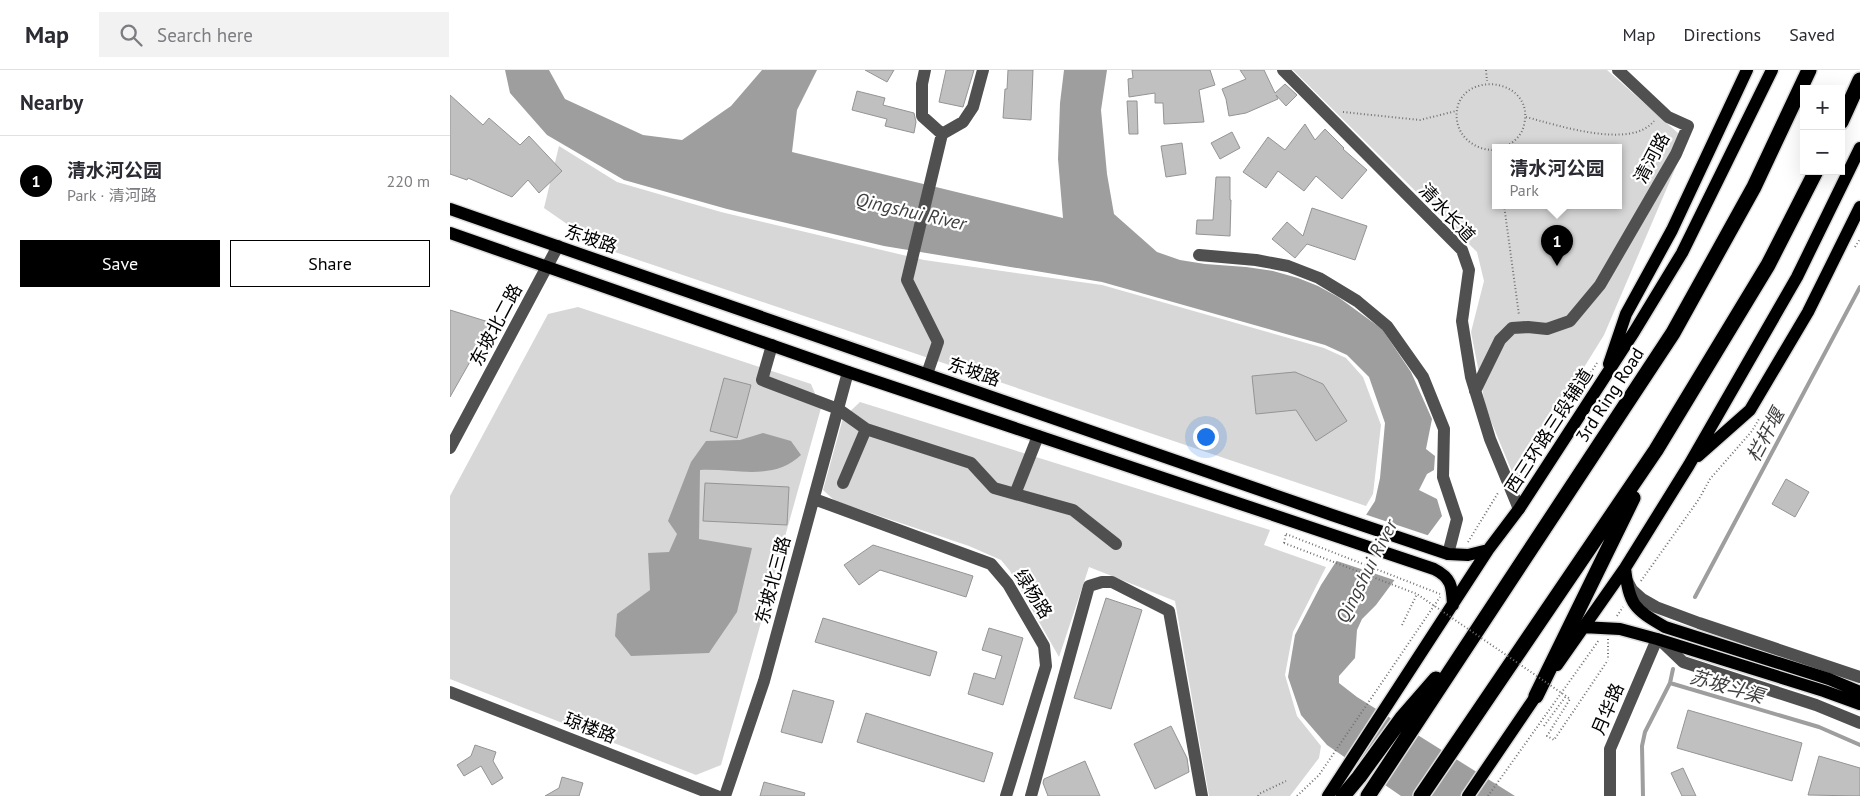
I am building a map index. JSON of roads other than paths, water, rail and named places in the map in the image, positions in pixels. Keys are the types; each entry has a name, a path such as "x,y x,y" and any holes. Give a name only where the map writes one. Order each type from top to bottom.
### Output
{"highway":[{"name":"3rd Ring Road","path":"1409,721 1470,640 1673,333 1754,188 1809,70"},
{"path":"1845,113 1860,80"},
{"path":"1421,796 1656,450 1773,256 1814,175"},
{"path":"1536,696 1656,450"},
{"path":"1343,796 1353,773 1409,721"},
{"path":"1371,791 1409,721"}],"main road":[{"path":"1602,383 1626,314 1672,230 1747,70"},
{"name":"西三环路三段辅道","path":"1328,796 1353,773 1387,708 1488,550 1519,509 1602,383 1682,253 1772,70"},
{"path":"1468,796 1582,627 1625,574 1797,277 1860,148"},
{"path":"1689,465 1750,410 1808,312 1860,207"},
{"name":"东坡路","path":"450,209 1332,515 1442,551 1468,555 1488,550"},
{"path":"450,233 848,372 1325,534 1434,569 1449,580 1452,588 1453,605"},
{"path":"1434,569 1442,551"},
{"path":"1625,574 1632,594 1631,601 1646,616 1666,627 1829,679 1860,692"},
{"path":"1582,627 1620,629 1770,673 1860,704"}],"street":[{"path":"925,70 922,84 922,116 942,134"},
{"path":"927,374 938,342 907,280 942,134 963,122 973,107 983,70"},
{"name":"清水长道","path":"1283,70 1462,250 1469,270 1462,321 1471,377 1490,439 1519,509"},
{"name":"清河路","path":"1475,391 1500,340 1512,328 1547,329 1570,321 1600,285 1676,154 1688,126 1668,117 1618,70"},
{"name":"东坡北二路","path":"450,448 558,246"},
{"path":"1199,255 1256,260 1288,266 1319,278 1357,301 1387,326 1423,377 1444,430 1442,477 1457,520 1442,551"},
{"path":"772,345 762,380 838,410 866,429 971,463 994,488 1073,510 1116,544"},
{"name":"东坡北三路","path":"725,796 764,681 848,372"},
{"path":"843,483 866,429"},
{"path":"1015,494 1038,436"},
{"name":"绿杨路","path":"814,498 991,564 1008,584 1044,646 1046,666 1006,796"},
{"path":"1031,796 1090,586 1102,582 1112,582 1169,611 1202,796"},
{"path":"1632,594 1656,607 1699,624 1860,677"},
{"path":"1658,640 1684,662 1816,705 1860,723"},
{"name":"月华路","path":"1610,796 1610,749 1658,640"},
{"name":"琼楼路","path":"450,692 717,796"}],"water":[{"name":"Qingshui River","path":"505,70 549,70 565,99 643,135 682,140 731,106 762,70 817,70 797,110 792,152 1063,218 1058,159 1060,103 1064,70 1107,70 1101,110 1107,174 1114,214 1157,252 1180,260 1273,271 1318,286 1338,297 1382,329 1411,372 1432,419 1426,449 1435,456 1434,470 1427,474 1419,490 1437,499 1442,516 1376,605 1362,619 1357,630 1355,658 1339,676 1339,683 1357,697 1515,796 1401,796 1327,745 1301,715 1288,677 1295,635 1321,585 1375,501 1380,478 1385,423 1369,377 1347,355 1325,345 1102,282 884,246 727,209 624,180 547,135 510,93"},
{"path":"763,433 791,441 801,455 790,463 766,471 700,470 699,539 752,548 737,612 709,653 631,656 615,636 617,614 650,590 648,553 669,552 677,534 668,521 691,462 706,441 740,440"}],"waterway":[{"name":"栏杆堰","path":"1695,597 1860,287"},
{"name":"栏杆堰","path":"1670,683 1673,669"},
{"name":"苏坡斗渠","path":"1643,796 1642,746 1645,732 1670,683 1819,727 1860,745"}],"place":[{"name":"清水河公园","path":"1557,266"}]}
